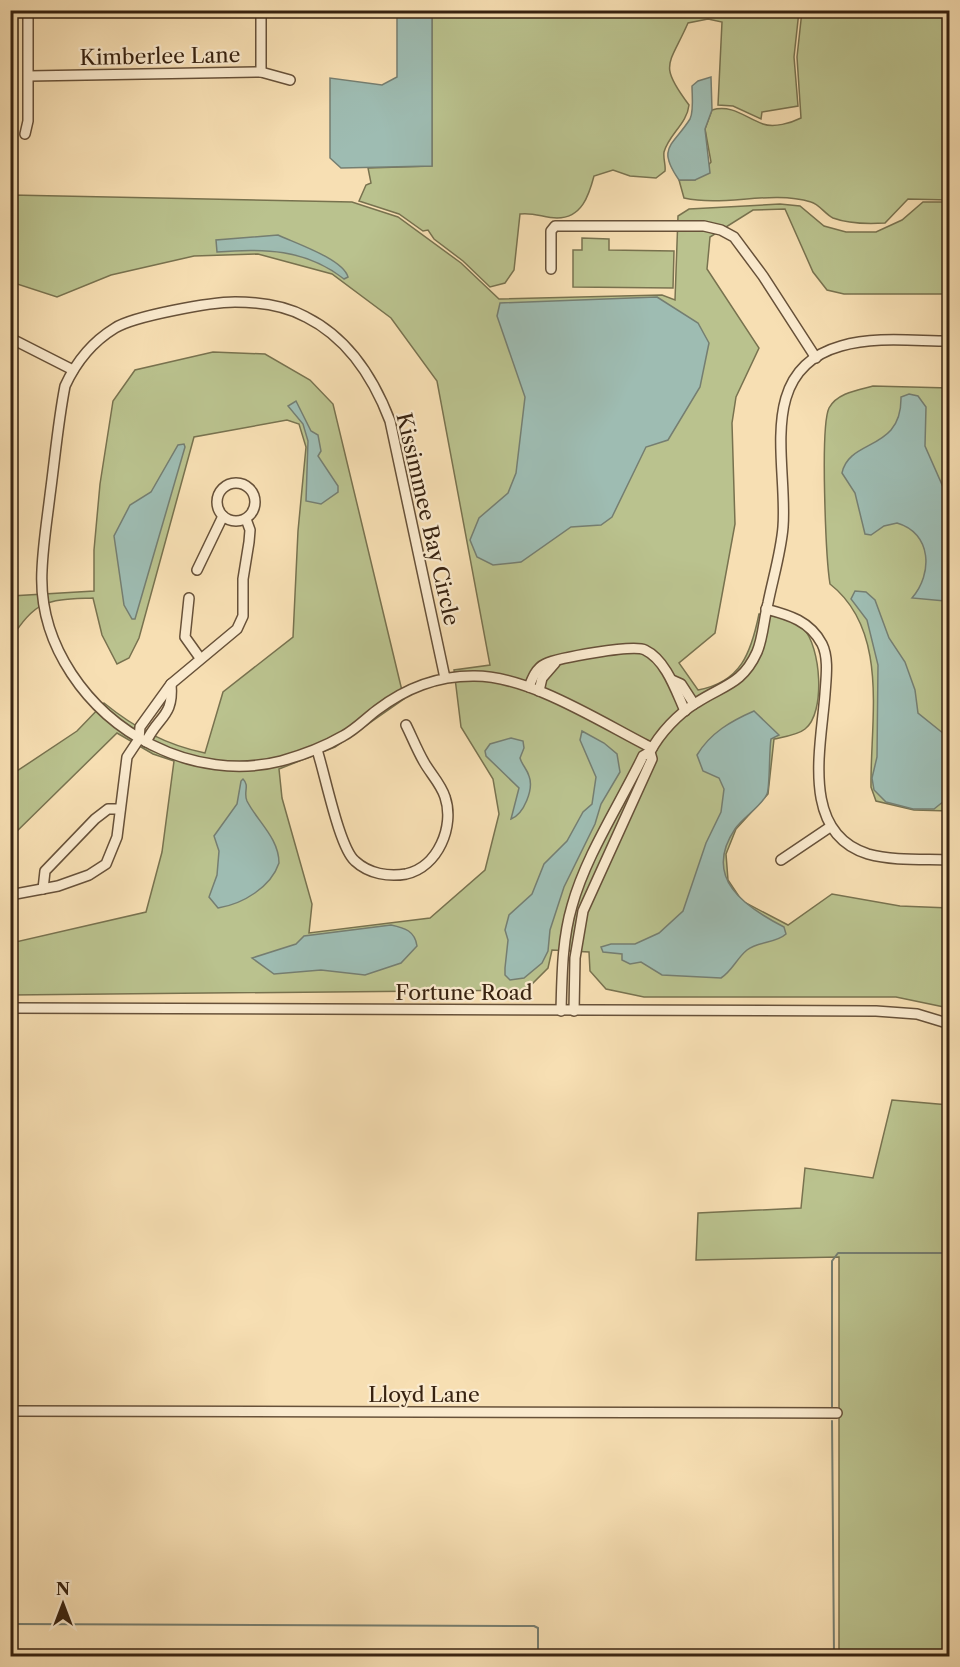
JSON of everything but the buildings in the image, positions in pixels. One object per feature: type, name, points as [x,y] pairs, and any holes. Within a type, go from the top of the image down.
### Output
[{"type":"street","points":[[25,134],[29,76],[28,10]]},
{"type":"street","points":[[261,10],[261,72]]},
{"type":"street","name":"Kimberlee Lane","points":[[29,76],[261,72],[290,80]]},
{"type":"street","points":[[551,269],[551,231],[555,226],[704,226],[721,230],[734,237],[763,276],[816,358]]},
{"type":"street","name":"Kissimmee Bay Circle","points":[[446,678],[390,421],[379,392],[367,372],[339,340],[306,316],[272,305],[233,302],[139,318],[116,327],[92,345],[72,370],[65,386],[60,412],[41,572],[45,613],[59,653],[78,686],[99,708],[143,740],[174,756],[230,766],[256,766],[317,750],[362,723],[402,692],[425,682],[474,675],[505,679],[539,691],[651,750]]},
{"type":"street","points":[[14,340],[72,370]]},
{"type":"street","points":[[561,1011],[563,961],[572,905],[598,845],[643,756],[651,750],[674,720],[685,711],[694,704],[729,687],[744,673],[758,651],[783,527],[780,434],[783,402],[796,377],[816,358],[839,346],[867,340],[950,341]]},
{"type":"street","points":[[237,483],[249,488],[255,498],[254,510],[246,519],[234,521],[223,516],[218,504],[220,492],[231,484],[237,483]]},
{"type":"street","points":[[196,570],[223,516]]},
{"type":"street","points":[[143,740],[140,727],[171,684],[237,628],[243,616],[243,579],[250,530],[246,519]]},
{"type":"street","points":[[189,598],[185,637],[200,658]]},
{"type":"street","points":[[766,609],[795,617],[809,627],[822,645],[826,660],[826,685],[819,772],[822,804],[830,826],[845,843],[868,854],[950,860]]},
{"type":"street","points":[[529,687],[538,670],[545,664],[555,663],[568,657],[618,649],[644,649],[659,660],[672,680],[681,684],[694,704]]},
{"type":"street","points":[[539,691],[543,678],[555,663]]},
{"type":"street","points":[[672,680],[672,686],[685,711]]},
{"type":"street","points":[[10,895],[43,889],[89,875],[106,864],[117,837],[127,757],[170,709],[171,684]]},
{"type":"street","points":[[317,750],[343,842],[354,861],[371,871],[394,876],[413,872],[438,851],[446,832],[448,813],[445,795],[423,762],[406,725]]},
{"type":"street","points":[[574,1011],[575,962],[583,911],[652,759],[651,750]]},
{"type":"street","points":[[43,889],[45,871],[108,809],[120,809]]},
{"type":"street","points":[[781,860],[830,826]]},
{"type":"street","points":[[598,845],[610,850]]},
{"type":"street","points":[[563,961],[575,962]]},
{"type":"street","name":"Fortune Road","points":[[10,1008],[876,1011],[917,1014],[950,1024]]},
{"type":"street","name":"Lloyd Lane","points":[[10,1411],[837,1413]]},
{"type":"green space","points":[[432,11],[799,11],[794,57],[798,106],[762,112],[761,119],[733,106],[718,105],[722,22],[708,19],[688,23],[672,57],[670,72],[673,81],[689,105],[688,112],[666,146],[665,171],[656,178],[630,176],[613,170],[594,176],[583,204],[573,214],[566,217],[552,218],[520,214],[514,270],[505,283],[490,287],[463,261],[434,239],[428,230],[423,231],[399,214],[359,201],[366,185],[371,183],[368,168],[432,166]]},
{"type":"green space","points":[[802,11],[949,11],[949,200],[908,199],[885,223],[865,223],[833,218],[814,203],[795,199],[715,201],[684,198],[679,180],[695,180],[711,162],[705,129],[712,110],[732,110],[767,125],[792,122],[801,118],[797,57]]},
{"type":"green space","points":[[11,195],[352,202],[398,217],[461,263],[499,299],[662,295],[675,300],[678,216],[689,209],[780,204],[800,206],[824,226],[846,232],[876,232],[902,220],[923,202],[949,202],[949,294],[844,294],[827,290],[813,272],[785,209],[753,210],[710,237],[707,269],[759,348],[736,397],[732,423],[735,524],[715,633],[679,663],[698,690],[713,686],[725,680],[742,664],[748,653],[759,614],[788,620],[803,628],[814,649],[817,664],[819,679],[816,709],[812,721],[805,729],[774,739],[768,794],[736,829],[726,854],[728,880],[742,901],[788,925],[832,894],[900,906],[949,908],[949,1008],[896,997],[644,997],[606,989],[590,971],[589,952],[552,950],[548,968],[526,990],[11,995],[11,943],[146,912],[162,852],[174,761],[153,754],[117,733],[11,837],[11,775],[77,731],[104,703],[151,734],[191,750],[205,753],[223,692],[293,637],[298,531],[306,447],[299,424],[287,420],[194,437],[139,638],[129,658],[117,664],[102,635],[93,598],[65,599],[45,604],[28,616],[11,639],[11,596],[94,591],[94,550],[100,484],[113,401],[135,370],[213,352],[265,354],[310,380],[333,404],[404,699],[335,747],[279,769],[282,798],[312,904],[309,933],[430,918],[485,870],[499,814],[493,779],[461,727],[454,670],[490,665],[437,381],[391,318],[332,274],[258,254],[194,256],[111,275],[57,297],[11,282]]},
{"type":"green space","points":[[582,238],[609,239],[609,250],[674,251],[673,288],[573,287],[573,250],[582,250]]},
{"type":"green space","points":[[873,386],[949,388],[949,811],[914,810],[876,801],[871,787],[873,678],[869,651],[862,626],[849,604],[830,584],[825,494],[826,420],[829,408],[837,399],[848,393]]},
{"type":"green space","points":[[892,1100],[949,1105],[949,1656],[839,1656],[839,1257],[696,1260],[698,1213],[801,1208],[805,1168],[873,1178]]},
{"type":"water","points":[[397,11],[432,11],[432,166],[341,168],[330,158],[330,78],[382,85],[397,77]]},
{"type":"water","points":[[711,77],[712,110],[705,129],[710,173],[695,180],[679,180],[672,169],[668,153],[673,141],[690,119],[692,86],[698,81]]},
{"type":"water","points":[[278,235],[328,258],[344,270],[348,277],[344,279],[315,262],[284,253],[251,250],[217,252],[216,240]]},
{"type":"water","points":[[657,297],[698,323],[709,343],[700,387],[668,440],[646,447],[612,517],[601,525],[571,527],[521,562],[493,565],[477,557],[470,540],[479,518],[508,493],[516,473],[525,397],[497,316],[500,303]]},
{"type":"water","points":[[909,394],[918,396],[926,407],[925,446],[947,496],[950,600],[945,601],[912,598],[919,588],[926,566],[923,545],[909,528],[897,523],[884,526],[871,535],[865,534],[855,493],[842,473],[854,454],[885,436],[893,427],[899,415],[901,397]]},
{"type":"water","points":[[296,401],[311,431],[318,435],[321,451],[318,456],[338,486],[338,492],[321,504],[306,501],[308,441],[303,424],[288,406]]},
{"type":"water","points":[[184,444],[135,619],[132,619],[124,605],[114,536],[130,505],[151,492],[178,445]]},
{"type":"water","points":[[855,591],[866,592],[875,600],[889,638],[905,662],[915,690],[918,713],[949,738],[949,797],[934,809],[913,809],[886,802],[874,790],[872,778],[877,757],[878,665],[867,620],[851,599]]},
{"type":"water","points":[[754,711],[779,735],[771,739],[768,790],[761,803],[735,829],[726,846],[723,862],[732,889],[755,910],[784,927],[786,934],[751,947],[721,978],[662,975],[641,962],[630,964],[622,960],[622,954],[603,952],[601,947],[611,944],[635,944],[659,933],[683,911],[706,843],[721,812],[724,789],[719,778],[703,771],[697,755],[708,740],[722,728]]},
{"type":"water","points":[[582,731],[604,743],[617,754],[620,772],[601,804],[595,824],[564,887],[550,930],[548,951],[542,963],[524,978],[510,980],[505,975],[508,940],[505,930],[509,915],[532,894],[544,864],[567,841],[583,812],[592,804],[596,777],[580,740]]},
{"type":"water","points":[[511,738],[523,741],[524,748],[520,758],[528,774],[530,788],[524,807],[511,819],[519,788],[486,756],[485,751],[490,744]]},
{"type":"water","points":[[243,779],[246,784],[247,801],[272,838],[279,863],[270,880],[255,893],[237,903],[218,908],[209,897],[217,875],[219,851],[214,836],[237,804]]},
{"type":"water","points":[[391,925],[409,931],[417,946],[401,963],[365,975],[321,970],[274,974],[252,958],[296,944],[304,936]]},
{"type":"waterway","points":[[832,1407],[832,1261],[838,1253],[950,1253]]},
{"type":"waterway","points":[[832,1421],[834,1656]]},
{"type":"waterway","points":[[10,1624],[534,1626],[538,1628],[538,1656]]}]
